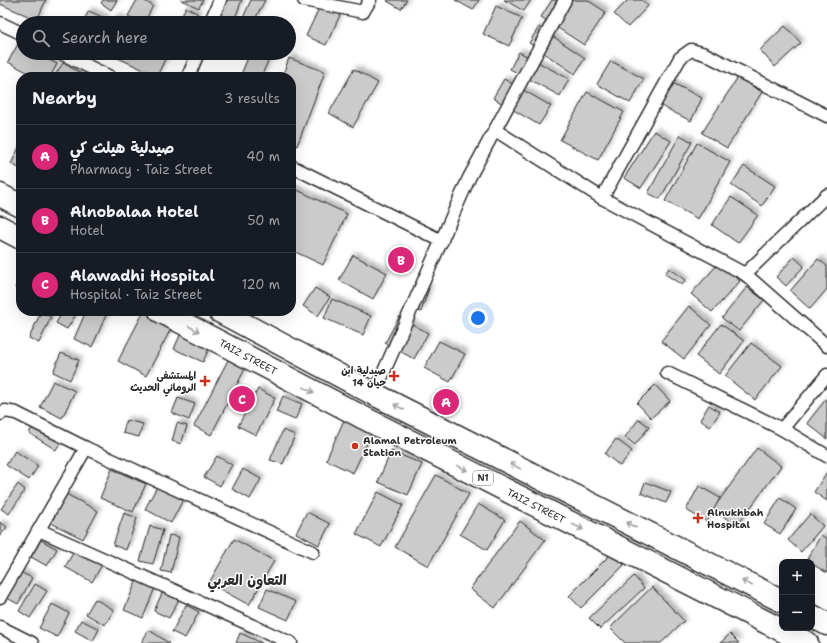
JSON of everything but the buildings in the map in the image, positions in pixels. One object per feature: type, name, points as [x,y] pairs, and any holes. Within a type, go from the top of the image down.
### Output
[{"type":"highway","points":[[0,195],[16,203]]},
{"type":"highway","points":[[0,227],[16,235]]},
{"type":"highway","name":"TAIZ STREET","points":[[170,316],[364,418],[807,643]]},
{"type":"highway","name":"N1","points":[[228,316],[374,394],[779,599]]},
{"type":"highway","points":[[815,618],[827,624]]},
{"type":"street","points":[[213,16],[220,0]]},
{"type":"street","points":[[304,0],[363,12],[370,0]]},
{"type":"street","points":[[374,394],[469,178],[565,0]]},
{"type":"street","points":[[0,23],[16,31]]},
{"type":"street","points":[[602,198],[680,58],[691,50],[705,54],[827,116]]},
{"type":"street","points":[[75,60],[100,72]]},
{"type":"street","points":[[190,72],[195,60]]},
{"type":"street","points":[[495,130],[602,198],[745,274],[827,346]]},
{"type":"street","points":[[296,168],[442,241]]},
{"type":"street","points":[[745,274],[827,195]]},
{"type":"street","points":[[667,373],[782,429],[827,456]]},
{"type":"street","points":[[782,429],[827,375]]},
{"type":"street","points":[[0,414],[5,411],[16,413],[86,448],[313,552]]},
{"type":"street","points":[[0,597],[86,448]]},
{"type":"street","points":[[39,530],[291,643]]},
{"type":"street","points":[[0,627],[32,643]]},
{"type":"place","name":"Alnobalaa Hotel","points":[[401,260]]},
{"type":"place","name":"صيدلية ابن حيان 14","points":[[394,376]]},
{"type":"place","name":"المستشفى الروماني الحديث","points":[[205,381]]},
{"type":"place","name":"Alawadhi Hospital","points":[[242,399]]},
{"type":"place","name":"صيدلية هيلث كي","points":[[446,402]]},
{"type":"place","name":"Alamal Petroleum Station","points":[[355,446]]},
{"type":"place","name":"Alnukhbah Hospital","points":[[698,518]]},
{"type":"district","name":"التعاون العربي","points":[[247,580]]}]
